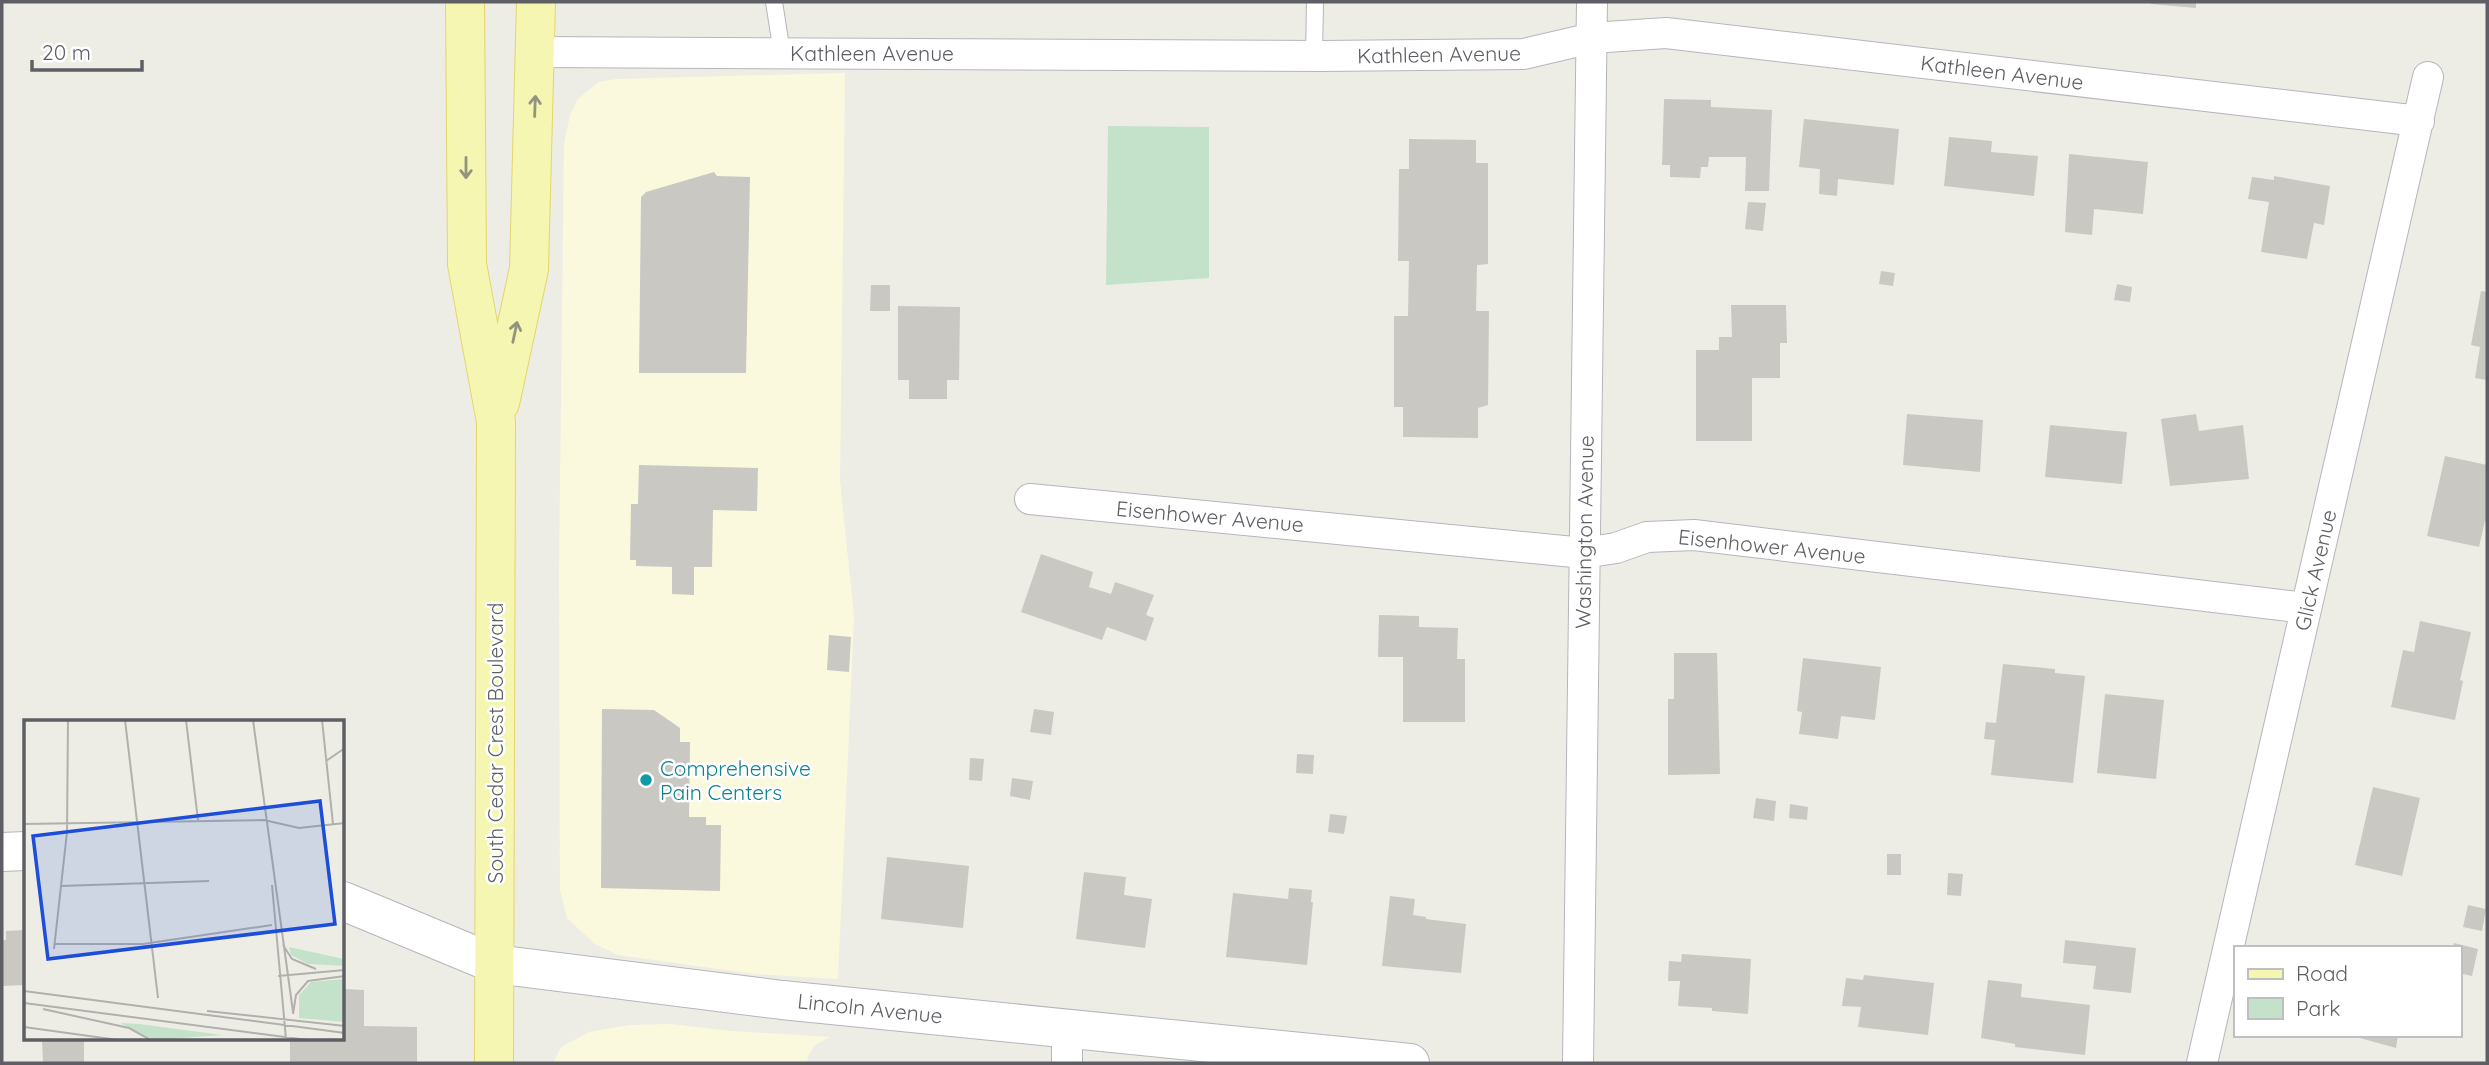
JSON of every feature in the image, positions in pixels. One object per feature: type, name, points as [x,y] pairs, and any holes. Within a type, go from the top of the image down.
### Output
[{"type":"main road","name":"South Cedar Crest Boulevard","points":[[465,2],[467,264],[496,422],[494,1063]]},
{"type":"main road","name":"South Cedar Crest Boulevard","points":[[496,422],[529,269],[536,2]]},
{"type":"street","name":"Washington Avenue","points":[[1578,1063],[1592,2]]},
{"type":"street","name":"Kathleen Avenue","points":[[536,52],[1314,56],[1524,54],[1592,38],[1666,33],[2418,121]]},
{"type":"street","name":"Glick Avenue","points":[[2202,1063],[2428,77]]},
{"type":"street","name":"Eisenhower Avenue","points":[[1030,499],[1584,553],[1616,548],[1647,537],[1694,535],[2306,608]]},
{"type":"street","points":[[2,852],[24,851]]},
{"type":"street","name":"Lincoln Avenue","points":[[345,902],[495,964],[782,1000],[897,1010],[1067,1046],[1410,1063]]},
{"type":"lane","points":[[774,2],[782,53]]},
{"type":"lane","points":[[1314,2],[1314,56]]},
{"type":"shaded area","points":[[845,73],[840,480],[854,617],[838,979],[754,974],[618,955],[595,944],[567,918],[560,890],[559,572],[564,144],[570,115],[578,99],[599,82],[616,79]]},
{"type":"shaded area","points":[[670,1024],[830,1037],[815,1045],[807,1063],[553,1063],[561,1047],[589,1032],[629,1025]]},
{"type":"green space","points":[[1108,126],[1209,127],[1209,278],[1106,285]]},
{"type":"building","points":[[2196,2],[2196,8],[2151,4]]},
{"type":"building","points":[[1664,99],[1711,100],[1711,107],[1772,110],[1769,191],[1745,191],[1746,157],[1709,157],[1708,167],[1701,167],[1700,178],[1670,177],[1670,165],[1662,165]]},
{"type":"building","points":[[1804,119],[1899,129],[1894,185],[1838,179],[1837,196],[1819,194],[1820,169],[1799,167]]},
{"type":"building","points":[[1949,137],[1992,141],[1991,152],[2038,156],[2034,196],[1944,186]]},
{"type":"building","points":[[1409,139],[1476,140],[1476,163],[1488,163],[1488,264],[1477,265],[1476,311],[1489,311],[1488,405],[1478,408],[1478,438],[1403,437],[1403,407],[1394,407],[1394,316],[1408,316],[1409,261],[1398,261],[1399,169],[1409,169]]},
{"type":"building","points":[[2069,154],[2148,162],[2143,214],[2094,209],[2092,235],[2065,232]]},
{"type":"building","points":[[714,172],[717,176],[750,177],[746,373],[639,373],[641,197],[646,192]]},
{"type":"building","points":[[2274,176],[2330,186],[2324,225],[2314,223],[2307,259],[2261,252],[2269,202],[2248,199],[2252,177],[2274,180]]},
{"type":"building","points":[[1748,202],[1766,203],[1763,231],[1745,229]]},
{"type":"building","points":[[1881,271],[1895,273],[1893,286],[1879,284]]},
{"type":"building","points":[[2117,284],[2132,287],[2130,302],[2114,300]]},
{"type":"building","points":[[871,285],[890,285],[890,311],[870,311]]},
{"type":"building","points":[[2481,291],[2487,292],[2487,380],[2475,378],[2480,347],[2471,345]]},
{"type":"building","points":[[1731,305],[1786,305],[1787,343],[1780,343],[1780,378],[1752,378],[1752,441],[1696,441],[1696,350],[1719,350],[1719,337],[1732,337]]},
{"type":"building","points":[[898,306],[960,307],[959,380],[947,380],[947,399],[909,399],[909,380],[898,380]]},
{"type":"building","points":[[1907,414],[1983,420],[1980,472],[1903,465]]},
{"type":"building","points":[[2196,414],[2199,431],[2243,425],[2249,479],[2170,486],[2161,419]]},
{"type":"building","points":[[2050,425],[2127,432],[2122,484],[2045,477]]},
{"type":"building","points":[[2445,456],[2487,465],[2487,522],[2485,521],[2479,547],[2427,536]]},
{"type":"building","points":[[639,465],[758,468],[757,511],[713,510],[712,567],[694,567],[694,595],[672,594],[672,567],[636,566],[636,560],[630,560],[631,504],[638,504]]},
{"type":"building","points":[[1041,554],[1093,572],[1089,587],[1111,594],[1115,582],[1154,595],[1146,615],[1154,618],[1146,641],[1107,627],[1102,640],[1021,612]]},
{"type":"building","points":[[1379,615],[1419,616],[1419,627],[1458,628],[1457,659],[1465,659],[1465,722],[1403,722],[1403,657],[1378,657]]},
{"type":"building","points":[[2420,621],[2471,632],[2460,680],[2463,681],[2455,720],[2391,707],[2403,650],[2414,652]]},
{"type":"building","points":[[829,635],[851,637],[849,672],[827,670]]},
{"type":"building","points":[[1674,653],[1717,653],[1720,774],[1668,775],[1668,699],[1674,699]]},
{"type":"building","points":[[1803,658],[1881,667],[1875,720],[1841,716],[1838,739],[1799,734],[1802,712],[1797,711]]},
{"type":"building","points":[[2003,664],[2055,669],[2055,673],[2085,676],[2073,783],[1991,775],[1995,740],[1984,739],[1986,722],[1996,723]]},
{"type":"building","points":[[2105,694],[2164,700],[2156,779],[2097,773]]},
{"type":"building","name":"Comprehensive Pain Centers","points":[[602,709],[654,710],[680,728],[680,742],[690,742],[689,817],[706,817],[706,825],[721,825],[720,891],[601,888]]},
{"type":"building","points":[[1034,709],[1054,712],[1051,735],[1030,732]]},
{"type":"building","points":[[1297,754],[1314,755],[1313,774],[1296,773]]},
{"type":"building","points":[[970,758],[984,759],[982,781],[969,780]]},
{"type":"building","points":[[1012,778],[1033,781],[1030,800],[1010,796]]},
{"type":"building","points":[[2373,787],[2420,798],[2402,876],[2355,865]]},
{"type":"building","points":[[1756,798],[1776,801],[1774,821],[1753,818]]},
{"type":"building","points":[[1790,804],[1808,807],[1807,820],[1789,818]]},
{"type":"building","points":[[1330,814],[1347,816],[1344,834],[1328,832]]},
{"type":"building","points":[[1887,854],[1901,854],[1901,875],[1887,875]]},
{"type":"building","points":[[887,857],[969,866],[963,928],[881,919]]},
{"type":"building","points":[[1084,872],[1126,877],[1124,895],[1152,899],[1145,948],[1076,939]]},
{"type":"building","points":[[1948,873],[1963,874],[1961,896],[1947,895]]},
{"type":"building","points":[[1289,888],[1312,890],[1307,965],[1226,957],[1233,893],[1288,899]]},
{"type":"building","points":[[1390,896],[1415,899],[1413,915],[1466,924],[1461,973],[1382,966]]},
{"type":"building","points":[[2468,905],[2486,909],[2482,931],[2463,927]]},
{"type":"building","points":[[24,930],[24,985],[2,986],[2,940],[6,940],[6,931]]},
{"type":"building","points":[[2065,940],[2136,948],[2131,993],[2093,989],[2096,966],[2063,963]]},
{"type":"building","points":[[2454,943],[2478,949],[2472,976],[2461,973],[2461,946],[2453,946]]},
{"type":"building","points":[[1682,954],[1751,959],[1748,1014],[1678,1006],[1680,981],[1668,981],[1669,961],[1681,962]]},
{"type":"building","points":[[1864,975],[1934,983],[1928,1035],[1858,1027],[1861,1007],[1842,1006],[1846,978],[1863,980]]},
{"type":"building","points":[[1988,980],[2022,984],[2021,997],[2090,1005],[2085,1055],[2015,1047],[2015,1044],[1981,1038]]},
{"type":"building","points":[[345,989],[364,990],[364,1026],[417,1027],[417,1063],[290,1063],[290,1040],[345,1040]]},
{"type":"building","points":[[2356,1037],[2398,1037],[2396,1048]]},
{"type":"building","points":[[42,1040],[84,1040],[84,1063],[43,1063]]},
{"type":"place","name":"Comprehensive Pain Centers","points":[[646,780]]}]
